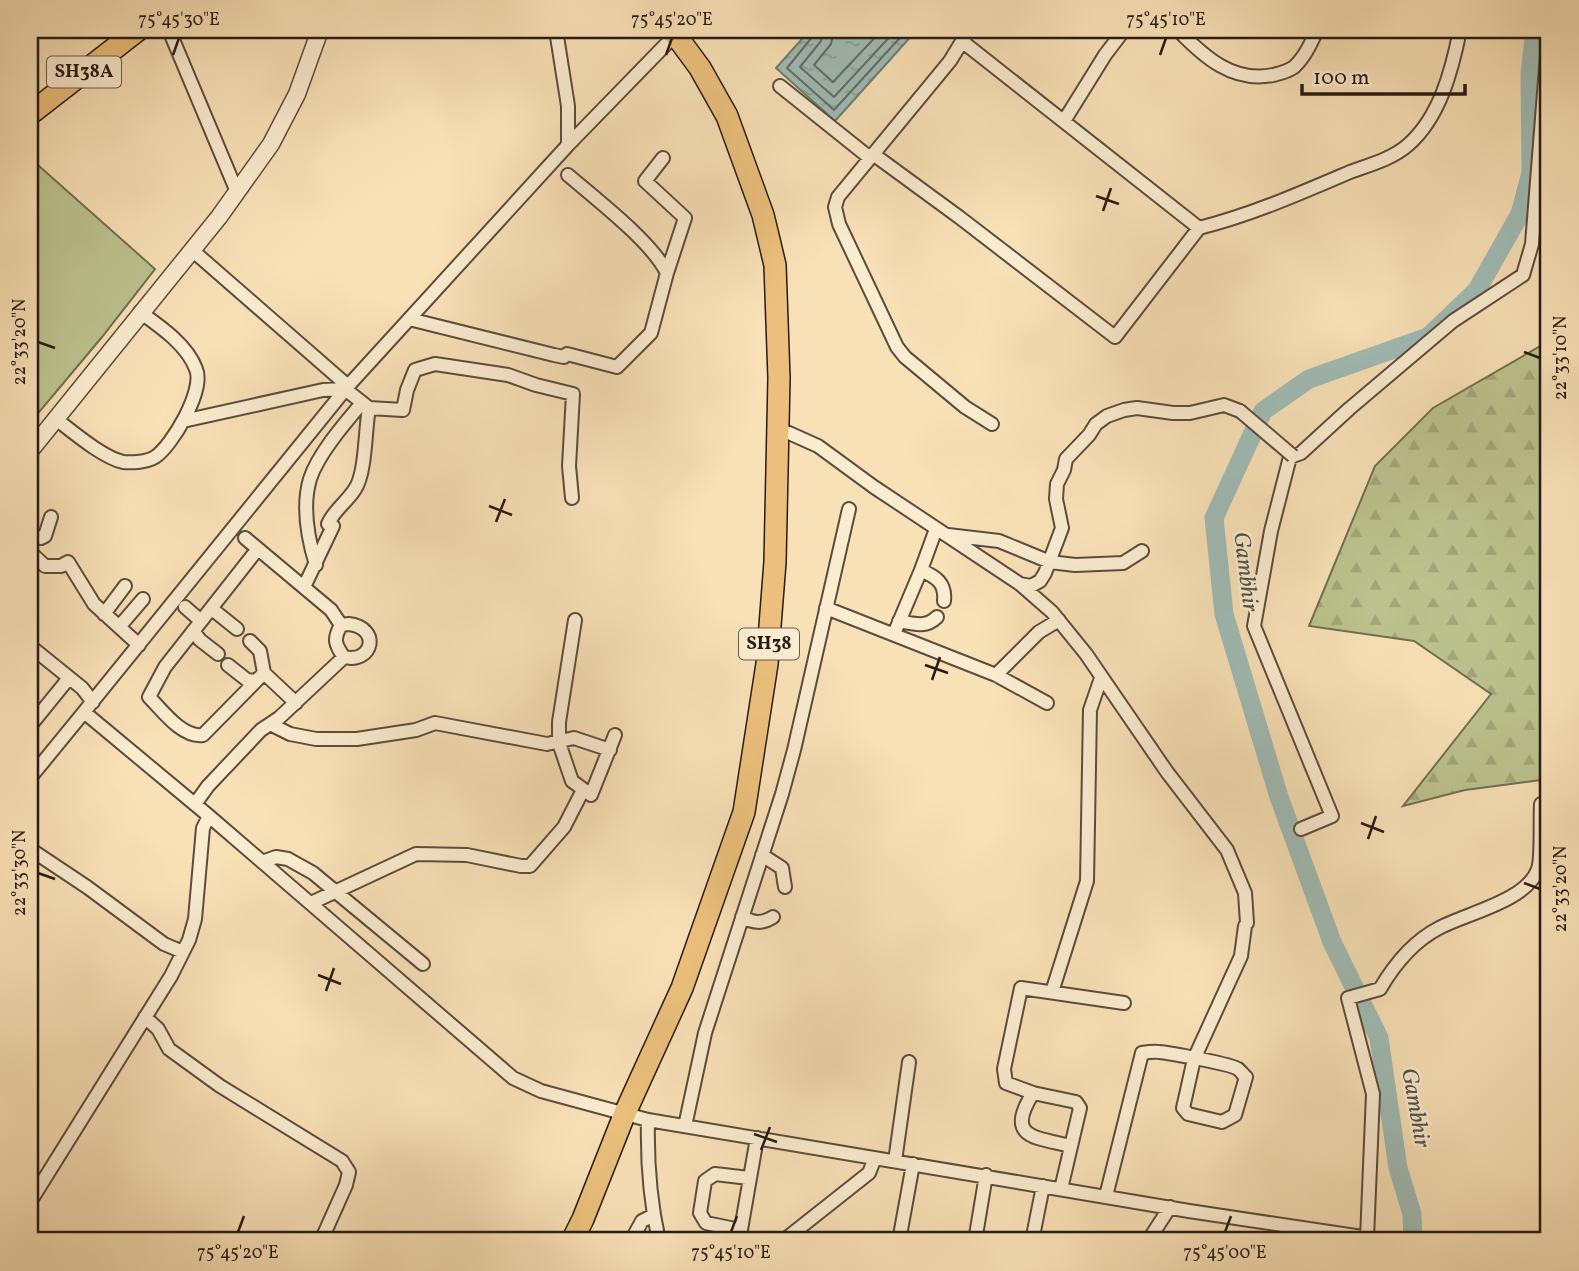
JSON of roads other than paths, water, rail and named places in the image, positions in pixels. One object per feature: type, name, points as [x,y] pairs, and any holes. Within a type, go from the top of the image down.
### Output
[{"type":"main road","name":"SH38A","points":[[30,114],[138,30]]},
{"type":"main road","name":"SH38","points":[[572,1241],[625,1113],[682,988],[744,812],[767,664],[775,562],[779,378],[775,265],[763,215],[727,116],[676,31]]},
{"type":"street","points":[[169,30],[237,192]]},
{"type":"street","points":[[30,451],[192,250],[271,144],[297,94],[320,30]]},
{"type":"street","points":[[556,30],[568,106],[568,145]]},
{"type":"street","points":[[969,30],[950,61],[838,197],[835,207],[839,224],[897,347],[965,407],[992,424]]},
{"type":"street","points":[[1064,121],[1105,55],[1124,30]]},
{"type":"street","points":[[1178,30],[1203,54],[1230,71],[1246,77],[1265,77],[1283,73],[1293,67],[1304,56],[1317,30]]},
{"type":"street","points":[[780,86],[871,156],[959,217],[1115,337],[1199,228],[1317,186],[1395,154],[1407,146],[1427,124],[1443,94],[1460,30]]},
{"type":"street","points":[[1301,829],[1332,816],[1254,625],[1290,457],[1301,453],[1453,321],[1523,275],[1532,244],[1549,30]]},
{"type":"street","points":[[30,778],[347,387],[676,31]]},
{"type":"street","points":[[963,42],[1199,228]]},
{"type":"street","points":[[409,319],[554,355],[564,357],[567,354],[617,367],[651,333],[685,218],[645,181],[663,158]]},
{"type":"street","points":[[568,175],[645,244],[667,273]]},
{"type":"street","points":[[192,250],[366,405],[403,410],[415,370],[435,364],[509,375],[573,394],[569,466],[572,498]]},
{"type":"street","points":[[56,419],[82,439],[123,462],[155,457],[183,421],[196,394],[197,370],[186,352],[141,312]]},
{"type":"street","points":[[183,421],[347,387]]},
{"type":"street","points":[[304,587],[316,565],[332,515],[357,486],[365,445],[366,405]]},
{"type":"street","points":[[316,565],[310,548],[306,511],[310,479],[321,458],[366,405]]},
{"type":"street","points":[[1020,584],[1031,586],[1040,581],[1050,562],[1062,528],[1056,499],[1057,484],[1066,459],[1096,424],[1108,416],[1137,408],[1181,413],[1224,405],[1240,411],[1293,456]]},
{"type":"street","points":[[777,432],[789,433],[818,446],[940,532],[1020,584],[1059,620],[1086,654],[1167,772],[1227,850],[1245,893],[1246,925],[1241,956],[1194,1059],[1183,1108],[1188,1114],[1222,1122],[1235,1115],[1246,1077],[1239,1069],[1194,1059],[1159,1052],[1142,1053],[1106,1196]]},
{"type":"street","points":[[685,1126],[705,1033],[794,750],[849,509]]},
{"type":"street","points":[[30,535],[44,537],[51,517]]},
{"type":"street","points":[[940,532],[999,541],[1050,562],[1075,565],[1123,563],[1142,551]]},
{"type":"street","points":[[897,628],[940,532]]},
{"type":"street","points":[[245,538],[331,610],[341,625]]},
{"type":"street","points":[[30,552],[44,566],[51,568],[68,562],[94,604],[139,645]]},
{"type":"street","points":[[250,641],[260,651],[260,677],[203,735],[197,736],[182,729],[149,697],[164,667],[253,555]]},
{"type":"street","points":[[921,570],[941,582],[945,590],[944,601]]},
{"type":"street","points":[[104,614],[125,586]]},
{"type":"street","points":[[120,627],[143,599]]},
{"type":"street","points":[[185,607],[218,654]]},
{"type":"street","points":[[826,608],[897,628],[996,675],[1047,703]]},
{"type":"street","points":[[212,609],[237,629]]},
{"type":"street","points":[[897,628],[924,625],[937,617]]},
{"type":"street","points":[[575,620],[559,722],[559,743],[572,781],[591,795],[615,735]]},
{"type":"street","points":[[996,675],[1039,632],[1059,620]]},
{"type":"street","points":[[341,625],[359,625],[366,630],[370,638],[369,648],[362,656],[353,659],[344,657],[337,647],[335,636],[341,625]]},
{"type":"street","points":[[30,646],[82,688],[93,702]]},
{"type":"street","points":[[195,804],[252,739],[296,704],[344,657]]},
{"type":"street","points":[[228,664],[247,680],[260,677],[296,704]]},
{"type":"street","points":[[30,726],[69,678]]},
{"type":"street","points":[[1052,992],[1087,881],[1090,710],[1101,678]]},
{"type":"street","points":[[84,712],[513,1077],[541,1091],[648,1120],[1389,1241]]},
{"type":"street","points":[[270,724],[290,734],[316,739],[357,739],[416,730],[435,723],[547,744],[574,738],[610,750]]},
{"type":"street","points":[[311,903],[416,854],[467,855],[530,866],[564,827],[583,790]]},
{"type":"street","points":[[1367,1238],[1373,1094],[1348,998],[1380,989],[1394,966],[1437,929],[1520,891],[1533,878],[1539,866],[1541,804]]},
{"type":"street","points":[[30,1202],[183,953],[195,919],[204,828],[209,816]]},
{"type":"street","points":[[30,849],[164,944],[183,953]]},
{"type":"street","points":[[762,855],[782,868],[785,887]]},
{"type":"street","points":[[262,862],[275,857],[288,859],[313,873],[423,964]]},
{"type":"street","points":[[742,917],[753,923],[766,922],[773,918]]},
{"type":"street","points":[[1061,1189],[1080,1108],[1076,1102],[1033,1093],[1006,1083],[1004,1069],[1020,989],[1124,1003]]},
{"type":"street","points":[[145,1017],[158,1028],[169,1049],[220,1086],[342,1161],[349,1172],[346,1185],[321,1241]]},
{"type":"street","points":[[895,1161],[909,1062]]},
{"type":"street","points":[[1033,1093],[1021,1117],[1023,1129],[1030,1136],[1071,1146]]},
{"type":"street","points":[[648,1120],[647,1157],[659,1241]]},
{"type":"street","points":[[749,1178],[715,1174],[705,1181],[701,1213],[706,1223],[739,1236],[757,1138]]},
{"type":"street","points":[[783,1241],[869,1173],[875,1158]]},
{"type":"street","points":[[899,1241],[913,1164]]},
{"type":"street","points":[[975,1241],[986,1175]]},
{"type":"street","points":[[1032,1241],[1043,1186]]},
{"type":"street","points":[[1147,1241],[1170,1207]]},
{"type":"street","points":[[631,1241],[642,1222],[654,1215]]},
{"type":"water","points":[[810,30],[911,30],[914,33],[835,121],[776,68]]},
{"type":"waterway","name":"Gambhir","points":[[1413,1241],[1412,1214],[1398,1168],[1379,1038],[1332,942],[1279,797],[1224,614],[1214,518],[1263,411],[1309,379],[1428,337],[1477,290],[1520,214],[1531,173],[1530,74],[1535,30]]}]
